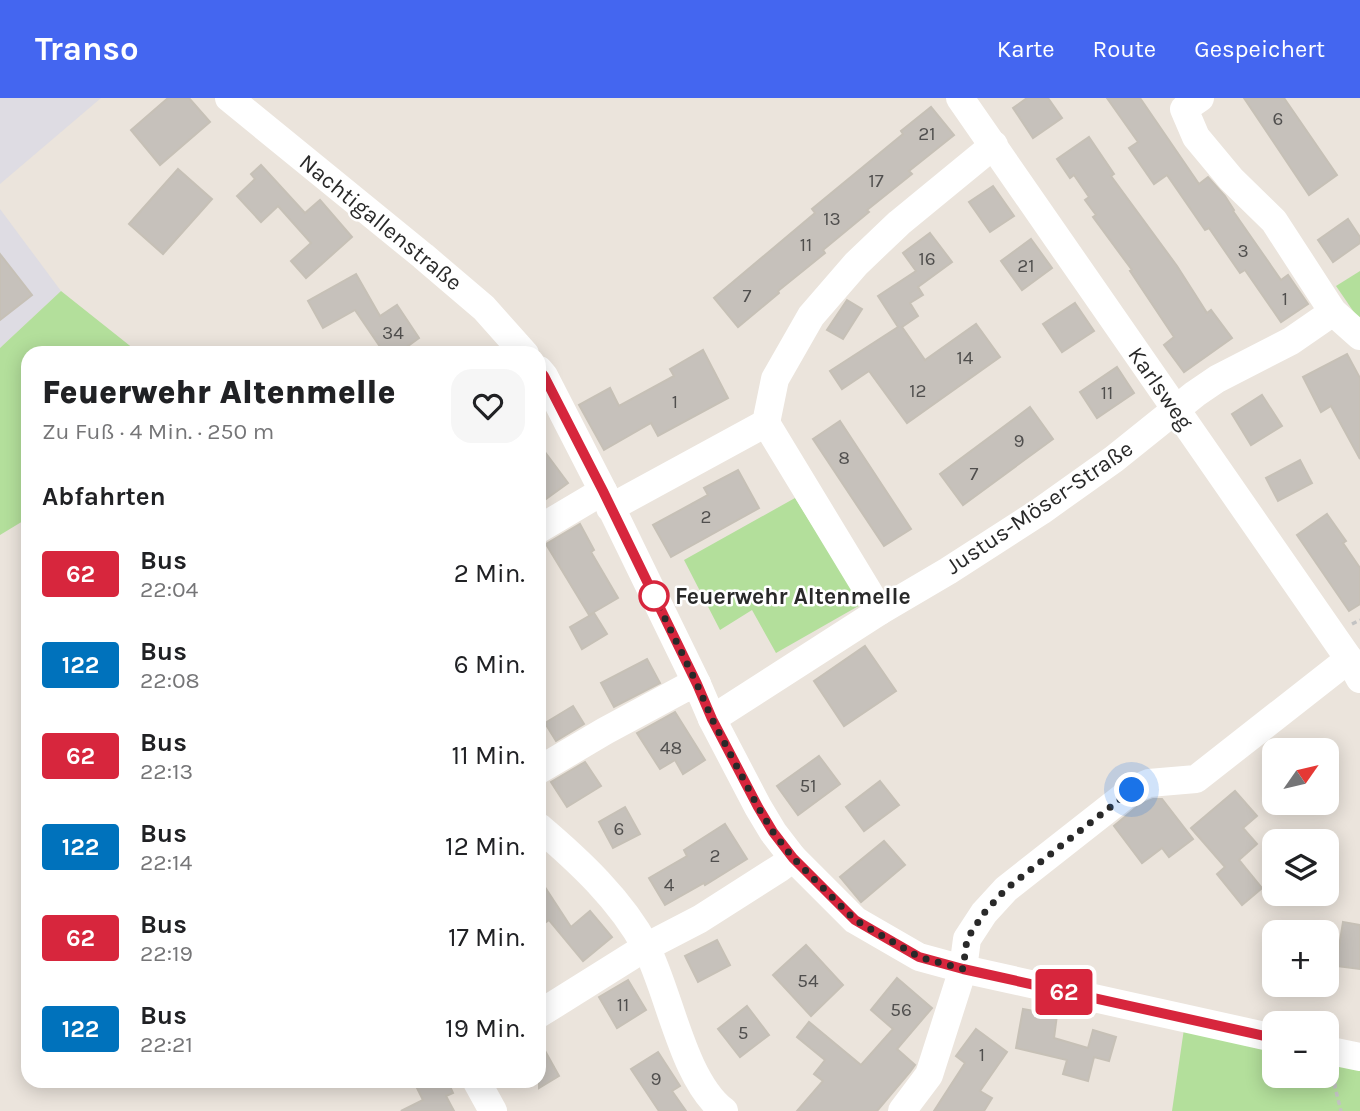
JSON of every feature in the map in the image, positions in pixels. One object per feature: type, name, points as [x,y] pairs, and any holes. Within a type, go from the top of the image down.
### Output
[{"type":"street","name":"Nachtigallenstraße","points":[[229,98],[484,308],[518,346]]},
{"type":"street","name":"Karlsweg","points":[[961,98],[1354,669]]},
{"type":"street","points":[[1200,98],[1184,109],[1196,137],[1231,179],[1274,221],[1333,312],[1360,336]]},
{"type":"street","points":[[880,611],[766,424],[775,379],[811,316],[856,264],[899,223],[994,145]]},
{"type":"street","name":"Justus-Möser-Straße","points":[[712,719],[1041,511],[1217,379],[1291,341],[1333,312]]},
{"type":"street","points":[[546,380],[758,807],[793,858],[855,920],[919,957],[1262,1035]]},
{"type":"street","points":[[546,526],[766,424]]},
{"type":"street","points":[[902,1111],[929,1075],[963,969],[967,939],[984,913],[1006,889],[1132,790],[1149,783],[1196,779],[1354,669]]},
{"type":"street","points":[[546,766],[605,731],[697,684]]},
{"type":"street","points":[[546,833],[574,857],[624,912],[646,947],[690,1065],[713,1103],[724,1111]]},
{"type":"street","points":[[546,1010],[646,947],[700,919],[793,858]]},
{"type":"street","points":[[480,1088],[493,1111]]},
{"type":"path","points":[[1341,1053],[1336,1060],[1335,1087],[1341,1111]]},
{"type":"shaded area","points":[[0,98],[101,98],[0,184]]},
{"type":"shaded area","points":[[0,209],[61,291],[0,348]]},
{"type":"green space","points":[[1360,271],[1360,321],[1336,286]]},
{"type":"green space","points":[[61,291],[130,346],[21,346],[21,522],[0,535],[0,348]]},
{"type":"green space","points":[[795,498],[862,604],[776,653],[752,610],[720,630],[684,560]]},
{"type":"green space","points":[[1185,1022],[1262,1042],[1262,1088],[1339,1088],[1339,1061],[1360,1066],[1360,1111],[1172,1111]]},
{"type":"building","points":[[168,98],[189,98],[210,122],[160,165],[131,130]]},
{"type":"building","points":[[1027,98],[1048,98],[1062,118],[1033,138],[1013,108]]},
{"type":"building","points":[[1107,98],[1140,98],[1199,184],[1208,177],[1225,196],[1281,280],[1288,275],[1308,304],[1281,322],[1245,270],[1240,273],[1209,228],[1205,230],[1167,175],[1154,184],[1129,148],[1138,142]]},
{"type":"building","points":[[1244,98],[1284,98],[1337,175],[1309,195]]},
{"type":"building","points":[[931,107],[954,135],[909,171],[912,174],[867,210],[869,212],[823,250],[825,253],[738,327],[714,298],[815,213],[812,209],[903,134],[901,131]]},
{"type":"building","points":[[1089,137],[1114,174],[1111,176],[1177,266],[1207,313],[1211,310],[1232,338],[1184,372],[1164,345],[1174,337],[1130,271],[1132,270],[1093,217],[1096,215],[1085,200],[1089,197],[1074,175],[1070,178],[1057,159]]},
{"type":"building","points":[[261,165],[305,213],[320,200],[352,237],[306,278],[291,261],[311,243],[278,206],[261,222],[237,196],[255,179],[251,174]]},
{"type":"building","points":[[178,169],[212,199],[163,254],[129,224]]},
{"type":"building","points":[[993,186],[1014,216],[990,232],[969,202]]},
{"type":"building","points":[[1348,219],[1360,237],[1360,243],[1333,262],[1318,240]]},
{"type":"building","points":[[930,233],[952,262],[918,287],[923,295],[910,303],[918,316],[902,327],[925,360],[976,324],[1000,357],[907,423],[869,371],[842,389],[830,371],[898,327],[878,296],[916,271],[903,253]]},
{"type":"building","points":[[1031,239],[1052,268],[1022,290],[1001,261]]},
{"type":"building","points":[[0,254],[32,295],[0,320]]},
{"type":"building","points":[[356,274],[380,316],[397,305],[419,338],[408,346],[380,346],[355,310],[323,328],[308,301]]},
{"type":"building","points":[[847,300],[862,309],[843,339],[827,330]]},
{"type":"building","points":[[1075,303],[1094,331],[1062,352],[1043,324]]},
{"type":"building","points":[[703,350],[728,398],[658,436],[651,423],[604,450],[579,405],[610,388],[619,406],[674,376],[670,369]]},
{"type":"building","points":[[1347,354],[1360,378],[1360,459],[1331,406],[1321,412],[1303,377]]},
{"type":"building","points":[[1117,367],[1134,393],[1097,418],[1080,392]]},
{"type":"building","points":[[1262,395],[1282,426],[1251,445],[1232,414]]},
{"type":"building","points":[[1030,407],[1053,439],[963,505],[940,474]]},
{"type":"building","points":[[840,421],[911,529],[884,546],[813,439]]},
{"type":"building","points":[[546,453],[568,483],[546,499]]},
{"type":"building","points":[[1300,460],[1312,483],[1278,501],[1266,478]]},
{"type":"building","points":[[738,470],[759,508],[671,557],[653,525],[708,495],[704,488]]},
{"type":"building","points":[[1327,514],[1346,541],[1343,543],[1360,568],[1360,604],[1349,611],[1297,535]]},
{"type":"building","points":[[580,524],[594,550],[591,552],[618,598],[589,615],[546,544]]},
{"type":"building","points":[[594,613],[607,634],[582,649],[570,627]]},
{"type":"building","points":[[865,646],[896,691],[844,726],[814,681]]},
{"type":"building","points":[[647,659],[660,683],[614,707],[601,683]]},
{"type":"building","points":[[573,706],[584,724],[556,741],[546,722]]},
{"type":"building","points":[[675,712],[705,760],[683,774],[675,760],[660,769],[637,733]]},
{"type":"building","points":[[819,756],[840,784],[798,815],[777,786]]},
{"type":"building","points":[[585,762],[601,786],[567,807],[551,782]]},
{"type":"building","points":[[880,781],[899,805],[864,831],[846,807]]},
{"type":"building","points":[[1235,791],[1257,816],[1243,828],[1257,844],[1239,860],[1262,888],[1242,905],[1217,874],[1225,867],[1191,828]]},
{"type":"building","points":[[1162,799],[1193,839],[1169,857],[1162,848],[1142,863],[1114,826],[1140,804]]},
{"type":"building","points":[[625,807],[640,834],[613,848],[599,822]]},
{"type":"building","points":[[725,824],[747,859],[705,885],[704,883],[665,905],[649,878],[687,856],[684,850]]},
{"type":"building","points":[[884,841],[905,865],[861,902],[840,877]]},
{"type":"building","points":[[546,889],[571,927],[590,911],[612,937],[583,961],[549,920],[546,922]]},
{"type":"building","points":[[1343,922],[1360,925],[1360,969],[1339,966]]},
{"type":"building","points":[[717,940],[730,965],[698,982],[685,956]]},
{"type":"building","points":[[806,945],[843,985],[811,1016],[773,975]]},
{"type":"building","points":[[897,978],[932,1008],[897,1049],[915,1065],[910,1072],[877,1111],[797,1111],[823,1081],[814,1074],[825,1060],[797,1037],[809,1022],[861,1065],[893,1029],[871,1010]]},
{"type":"building","points":[[628,980],[646,1010],[617,1028],[599,997]]},
{"type":"building","points":[[747,1006],[769,1035],[740,1057],[718,1029]]},
{"type":"building","points":[[1023,1009],[1057,1015],[1054,1038],[1088,1048],[1093,1030],[1116,1037],[1109,1061],[1094,1057],[1088,1081],[1063,1074],[1067,1060],[1016,1048]]},
{"type":"building","points":[[976,1029],[1007,1052],[980,1091],[992,1098],[984,1111],[934,1111],[965,1063],[956,1056]]},
{"type":"building","points":[[658,1052],[680,1086],[672,1091],[686,1111],[659,1111],[631,1069]]},
{"type":"building","points":[[546,1053],[559,1076],[546,1084]]},
{"type":"building","points":[[417,1088],[451,1088],[453,1093],[446,1096],[454,1111],[401,1111],[423,1100]]},
{"type":"bus line","name":"62","points":[[546,380],[758,807],[793,858],[855,920],[919,957],[1262,1035]]},
{"type":"place","name":"Feuerwehr Altenmelle","points":[[654,596]]},
{"type":"route","points":[[654,596],[712,719],[773,832],[793,858],[855,920],[919,957],[963,969],[967,939],[984,913],[1006,889],[1132,790]]}]
